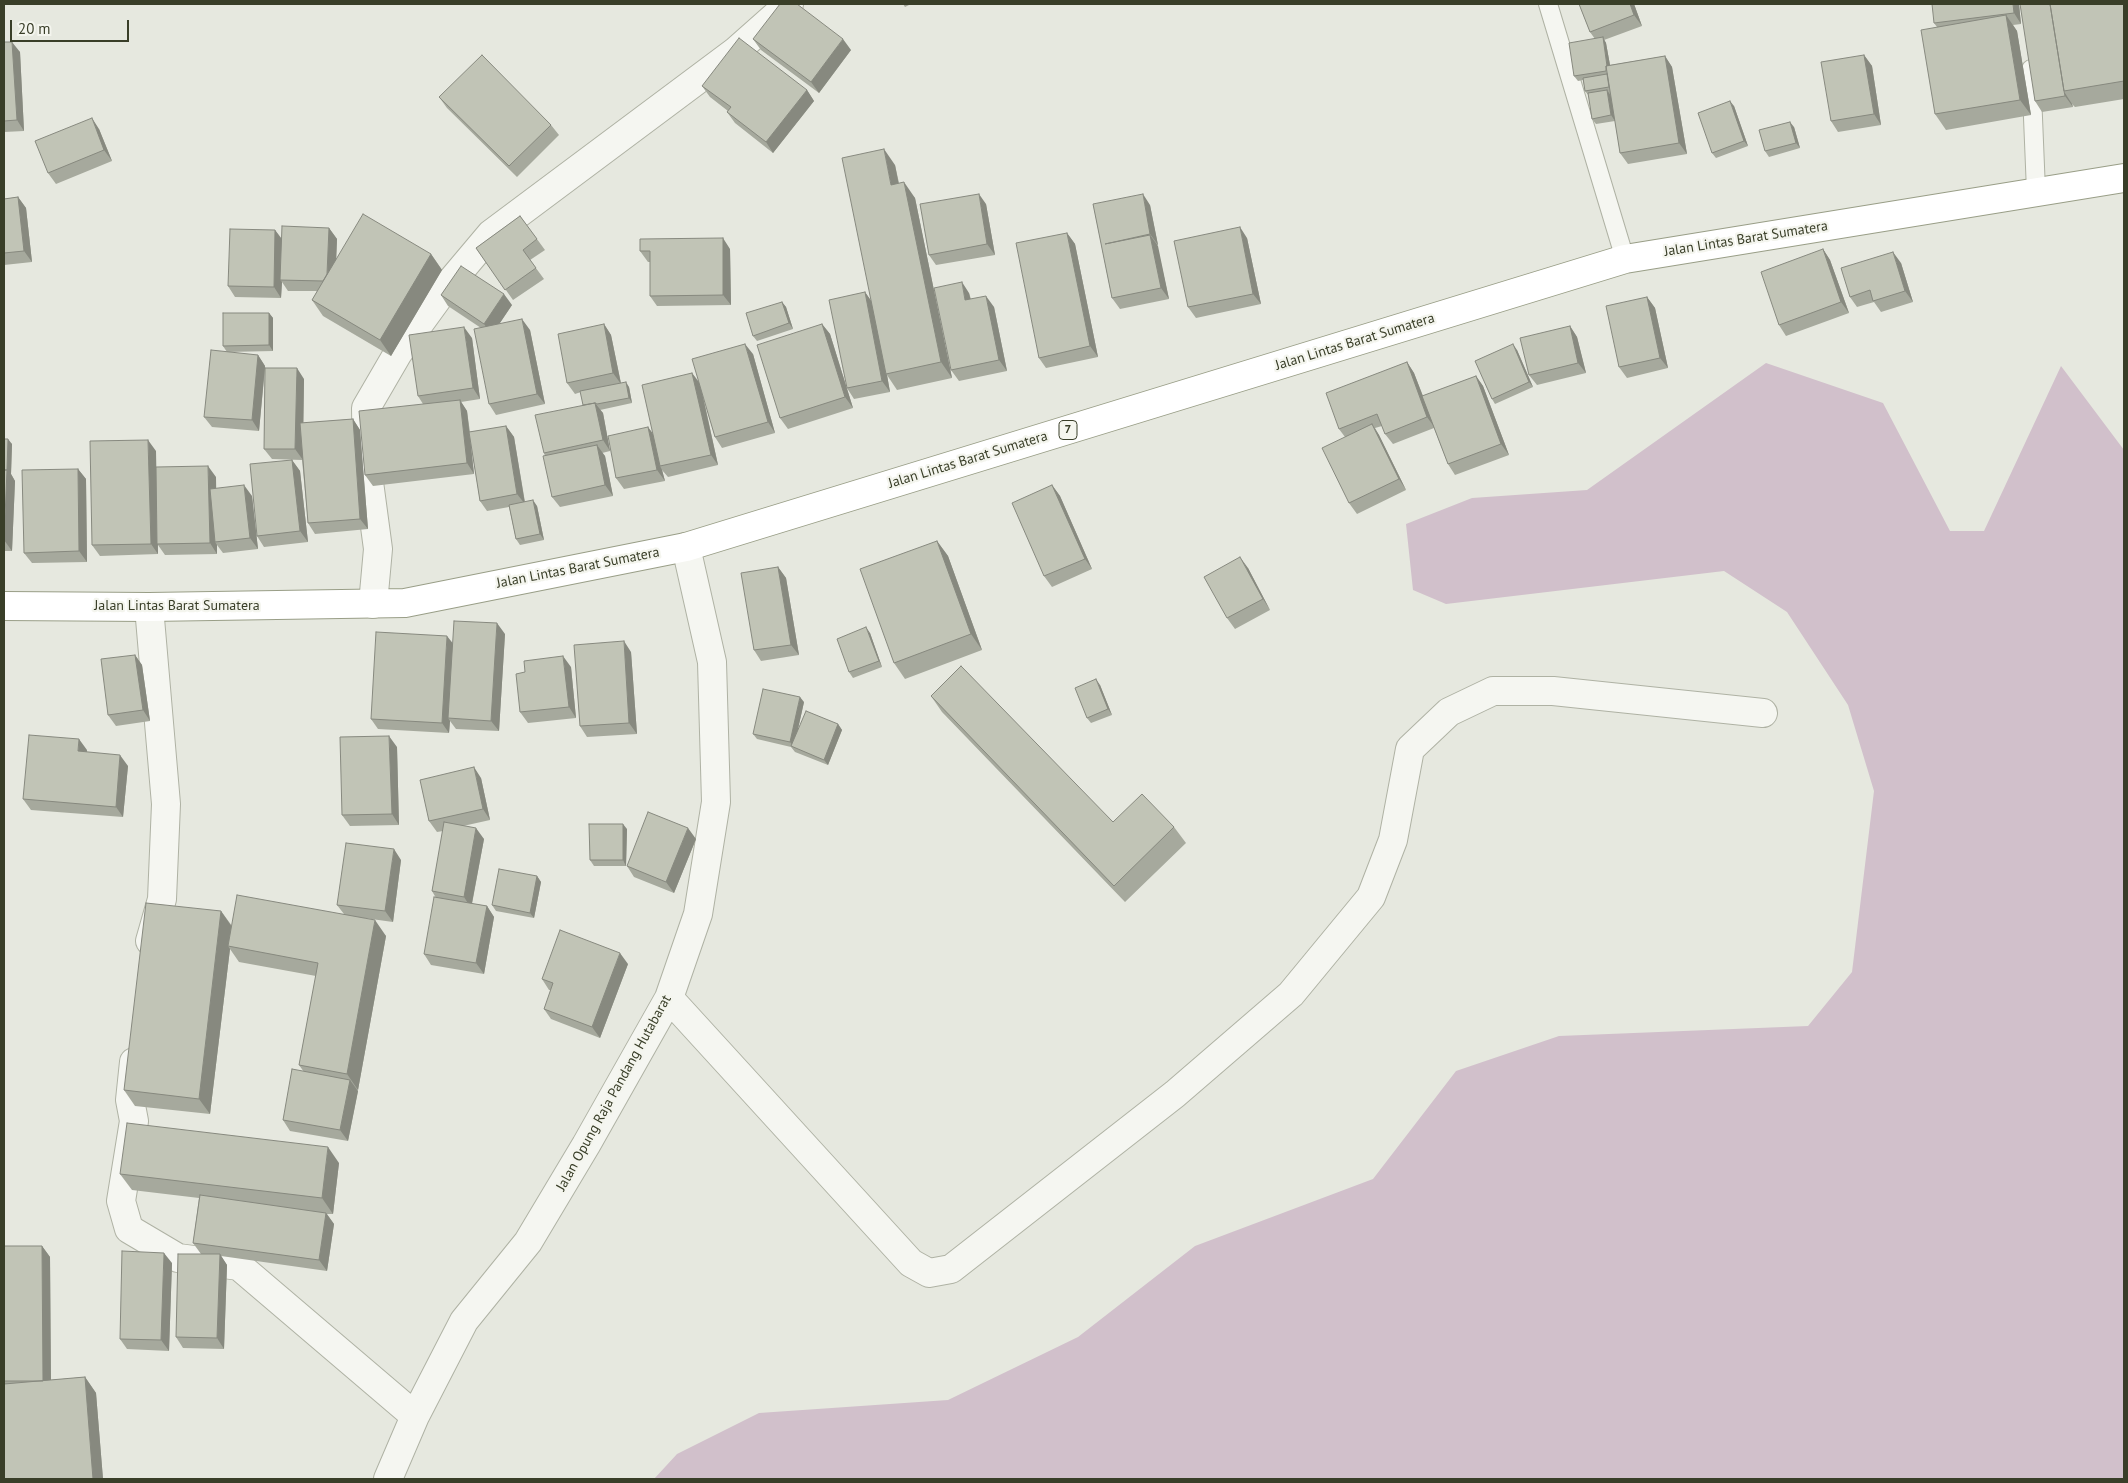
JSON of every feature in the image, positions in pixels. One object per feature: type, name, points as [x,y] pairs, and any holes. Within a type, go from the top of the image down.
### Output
[{"type":"highway","name":"Jalan Lintas Barat Sumatera","points":[[4,606],[148,607],[405,603],[686,547],[1625,259],[2124,178]]},
{"type":"street","points":[[373,604],[378,549],[367,467],[366,408],[398,353],[443,291],[491,234],[736,51],[789,4]]},
{"type":"street","name":"Jalan Opung Raja Pandang Hutabarat","points":[[388,1479],[415,1416],[464,1321],[528,1242],[586,1145],[669,998],[698,914],[716,802],[712,662],[686,547]]},
{"type":"street","points":[[146,965],[146,956],[162,899],[166,804],[148,607]]},
{"type":"street","points":[[669,998],[911,1263],[929,1273],[951,1268],[1175,1094],[1291,994],[1371,897],[1393,840],[1410,749],[1449,712],[1493,692],[1553,691],[1763,713]]},
{"type":"street","points":[[138,1041],[130,1100],[134,1121],[121,1202],[130,1229],[178,1258],[239,1266],[415,1416]]},
{"type":"lane","points":[[1548,4],[1625,259]]},
{"type":"lane","points":[[2029,51],[2034,89],[2036,191]]},
{"type":"shaded area","points":[[1766,363],[1883,403],[1950,531],[1984,531],[2061,366],[2124,450],[2124,1479],[654,1479],[677,1454],[759,1413],[948,1400],[1078,1337],[1195,1246],[1373,1179],[1456,1071],[1559,1036],[1808,1026],[1852,972],[1874,791],[1848,705],[1787,612],[1724,571],[1446,604],[1413,590],[1406,524],[1472,498],[1587,490]]},
{"type":"building","points":[[780,4],[797,4],[843,39],[811,82],[753,39]]},
{"type":"building","points":[[1579,4],[1630,4],[1634,15],[1590,32]]},
{"type":"building","points":[[1932,4],[2013,4],[2014,13],[1934,23]]},
{"type":"building","points":[[2020,4],[2050,4],[2065,96],[2035,101]]},
{"type":"building","points":[[2050,4],[2124,4],[2124,81],[2064,91]]},
{"type":"building","points":[[2006,15],[2020,100],[1935,114],[1921,30]]},
{"type":"building","points":[[1603,37],[1606,71],[1574,76],[1569,43]]},
{"type":"building","points":[[739,38],[807,90],[766,142],[727,112],[731,107],[702,86]]},
{"type":"building","points":[[4,42],[12,42],[17,120],[4,121]]},
{"type":"building","points":[[482,55],[551,125],[509,166],[439,97]]},
{"type":"building","points":[[1864,55],[1874,114],[1831,121],[1821,62]]},
{"type":"building","points":[[1665,56],[1679,143],[1620,153],[1606,66]]},
{"type":"building","points":[[1607,74],[1609,87],[1585,91],[1583,78]]},
{"type":"building","points":[[1607,90],[1611,115],[1592,119],[1588,93]]},
{"type":"building","points":[[1730,101],[1744,141],[1712,153],[1698,113]]},
{"type":"building","points":[[92,118],[104,150],[48,173],[35,141]]},
{"type":"building","points":[[1790,122],[1796,143],[1765,151],[1759,130]]},
{"type":"building","points":[[884,149],[891,185],[904,182],[941,362],[886,374],[842,158]]},
{"type":"building","points":[[979,194],[987,244],[929,255],[920,204]]},
{"type":"building","points":[[1143,194],[1150,234],[1105,244],[1150,235],[1161,288],[1112,298],[1093,204]]},
{"type":"building","points":[[18,197],[24,251],[4,253],[4,199]]},
{"type":"building","points":[[363,214],[431,254],[380,340],[312,300]]},
{"type":"building","points":[[520,216],[537,239],[523,250],[536,268],[505,290],[476,248]]},
{"type":"building","points":[[282,226],[329,228],[327,274],[323,281],[280,280]]},
{"type":"building","points":[[1240,227],[1253,294],[1188,307],[1174,241]]},
{"type":"building","points":[[230,229],[275,230],[274,287],[228,286]]},
{"type":"building","points":[[1067,233],[1090,346],[1039,358],[1016,243]]},
{"type":"building","points":[[723,238],[723,295],[650,296],[650,251],[640,251],[640,239]]},
{"type":"building","points":[[1823,249],[1841,302],[1779,325],[1761,272]]},
{"type":"building","points":[[1893,252],[1905,291],[1873,301],[1870,290],[1850,297],[1841,268]]},
{"type":"building","points":[[461,266],[504,294],[484,324],[441,295]]},
{"type":"building","points":[[962,282],[965,300],[986,296],[999,360],[951,370],[934,288]]},
{"type":"building","points":[[865,292],[882,381],[847,388],[829,300]]},
{"type":"building","points":[[1647,297],[1660,358],[1619,367],[1606,306]]},
{"type":"building","points":[[782,302],[789,323],[753,336],[746,313]]},
{"type":"building","points":[[223,313],[269,313],[269,345],[223,346]]},
{"type":"building","points":[[522,319],[537,394],[489,404],[474,329]]},
{"type":"building","points":[[604,324],[613,373],[567,383],[558,334]]},
{"type":"building","points":[[822,324],[845,397],[780,418],[757,345]]},
{"type":"building","points":[[1570,326],[1578,363],[1529,375],[1520,338]]},
{"type":"building","points":[[464,327],[473,388],[418,396],[409,335]]},
{"type":"building","points":[[745,344],[768,422],[715,437],[692,359]]},
{"type":"building","points":[[1513,344],[1529,382],[1492,399],[1475,361]]},
{"type":"building","points":[[211,350],[258,355],[252,420],[204,417]]},
{"type":"building","points":[[1407,362],[1427,417],[1385,434],[1377,414],[1339,429],[1326,393]]},
{"type":"building","points":[[265,368],[297,368],[295,449],[264,449]]},
{"type":"building","points":[[692,373],[711,455],[660,466],[642,385]]},
{"type":"building","points":[[1476,376],[1501,444],[1448,464],[1422,396]]},
{"type":"building","points":[[626,382],[629,398],[583,405],[580,391]]},
{"type":"building","points":[[460,400],[467,463],[365,475],[359,411]]},
{"type":"building","points":[[595,403],[603,440],[544,453],[535,415]]},
{"type":"building","points":[[353,419],[360,519],[308,523],[300,423]]},
{"type":"building","points":[[1372,424],[1399,479],[1349,503],[1322,448]]},
{"type":"building","points":[[506,426],[517,494],[480,501],[469,432]]},
{"type":"building","points":[[648,427],[657,470],[616,478],[608,436]]},
{"type":"building","points":[[4,439],[8,439],[7,470],[4,470]]},
{"type":"building","points":[[148,440],[151,544],[92,545],[90,441]]},
{"type":"building","points":[[597,445],[605,485],[552,497],[543,456]]},
{"type":"building","points":[[292,460],[300,531],[257,536],[250,464]]},
{"type":"building","points":[[208,466],[210,543],[157,544],[156,467]]},
{"type":"building","points":[[78,469],[79,551],[24,553],[22,470]]},
{"type":"building","points":[[4,470],[7,470],[4,540]]},
{"type":"building","points":[[244,485],[250,538],[215,542],[210,489]]},
{"type":"building","points":[[1052,485],[1085,559],[1044,576],[1012,503]]},
{"type":"building","points":[[533,500],[540,534],[516,539],[509,505]]},
{"type":"building","points":[[937,541],[971,634],[894,663],[860,569]]},
{"type":"building","points":[[1240,557],[1263,599],[1227,618],[1204,577]]},
{"type":"building","points":[[778,567],[791,645],[754,650],[741,573]]},
{"type":"building","points":[[454,621],[497,623],[491,721],[448,718]]},
{"type":"building","points":[[866,627],[879,661],[849,672],[837,639]]},
{"type":"building","points":[[376,632],[447,636],[442,723],[371,719]]},
{"type":"building","points":[[624,641],[629,723],[580,726],[574,645]]},
{"type":"building","points":[[135,655],[143,710],[108,715],[101,659]]},
{"type":"building","points":[[563,656],[569,707],[520,712],[516,674],[525,672],[524,661]]},
{"type":"building","points":[[961,666],[1113,822],[1142,794],[1174,827],[1114,886],[931,696]]},
{"type":"building","points":[[1096,679],[1108,709],[1087,718],[1075,688]]},
{"type":"building","points":[[763,689],[800,697],[790,742],[753,734]]},
{"type":"building","points":[[806,711],[838,724],[824,760],[791,746]]},
{"type":"building","points":[[29,735],[79,739],[78,751],[120,755],[116,807],[23,799]]},
{"type":"building","points":[[389,736],[392,814],[342,815],[340,737]]},
{"type":"building","points":[[474,767],[483,809],[429,821],[420,780]]},
{"type":"building","points":[[648,812],[688,828],[666,882],[627,866]]},
{"type":"building","points":[[444,822],[476,828],[464,897],[432,891]]},
{"type":"building","points":[[589,824],[623,824],[623,860],[590,860]]},
{"type":"building","points":[[346,843],[394,849],[385,911],[337,905]]},
{"type":"building","points":[[499,869],[537,876],[530,913],[492,905]]},
{"type":"building","points":[[237,895],[375,920],[347,1074],[299,1065],[318,963],[228,946]]},
{"type":"building","points":[[434,897],[487,906],[476,963],[424,954]]},
{"type":"building","points":[[146,903],[221,911],[199,1099],[124,1090]]},
{"type":"building","points":[[560,930],[620,953],[592,1027],[544,1009],[553,983],[542,979]]},
{"type":"building","points":[[292,1069],[350,1080],[340,1130],[283,1120]]},
{"type":"building","points":[[127,1123],[328,1147],[322,1198],[120,1174]]},
{"type":"building","points":[[200,1195],[326,1213],[319,1260],[193,1243]]},
{"type":"building","points":[[4,1246],[42,1246],[43,1381],[4,1381]]},
{"type":"building","points":[[122,1251],[164,1253],[161,1340],[120,1339]]},
{"type":"building","points":[[178,1254],[220,1254],[217,1338],[176,1337]]},
{"type":"building","points":[[85,1377],[93,1479],[4,1479],[4,1384]]}]
